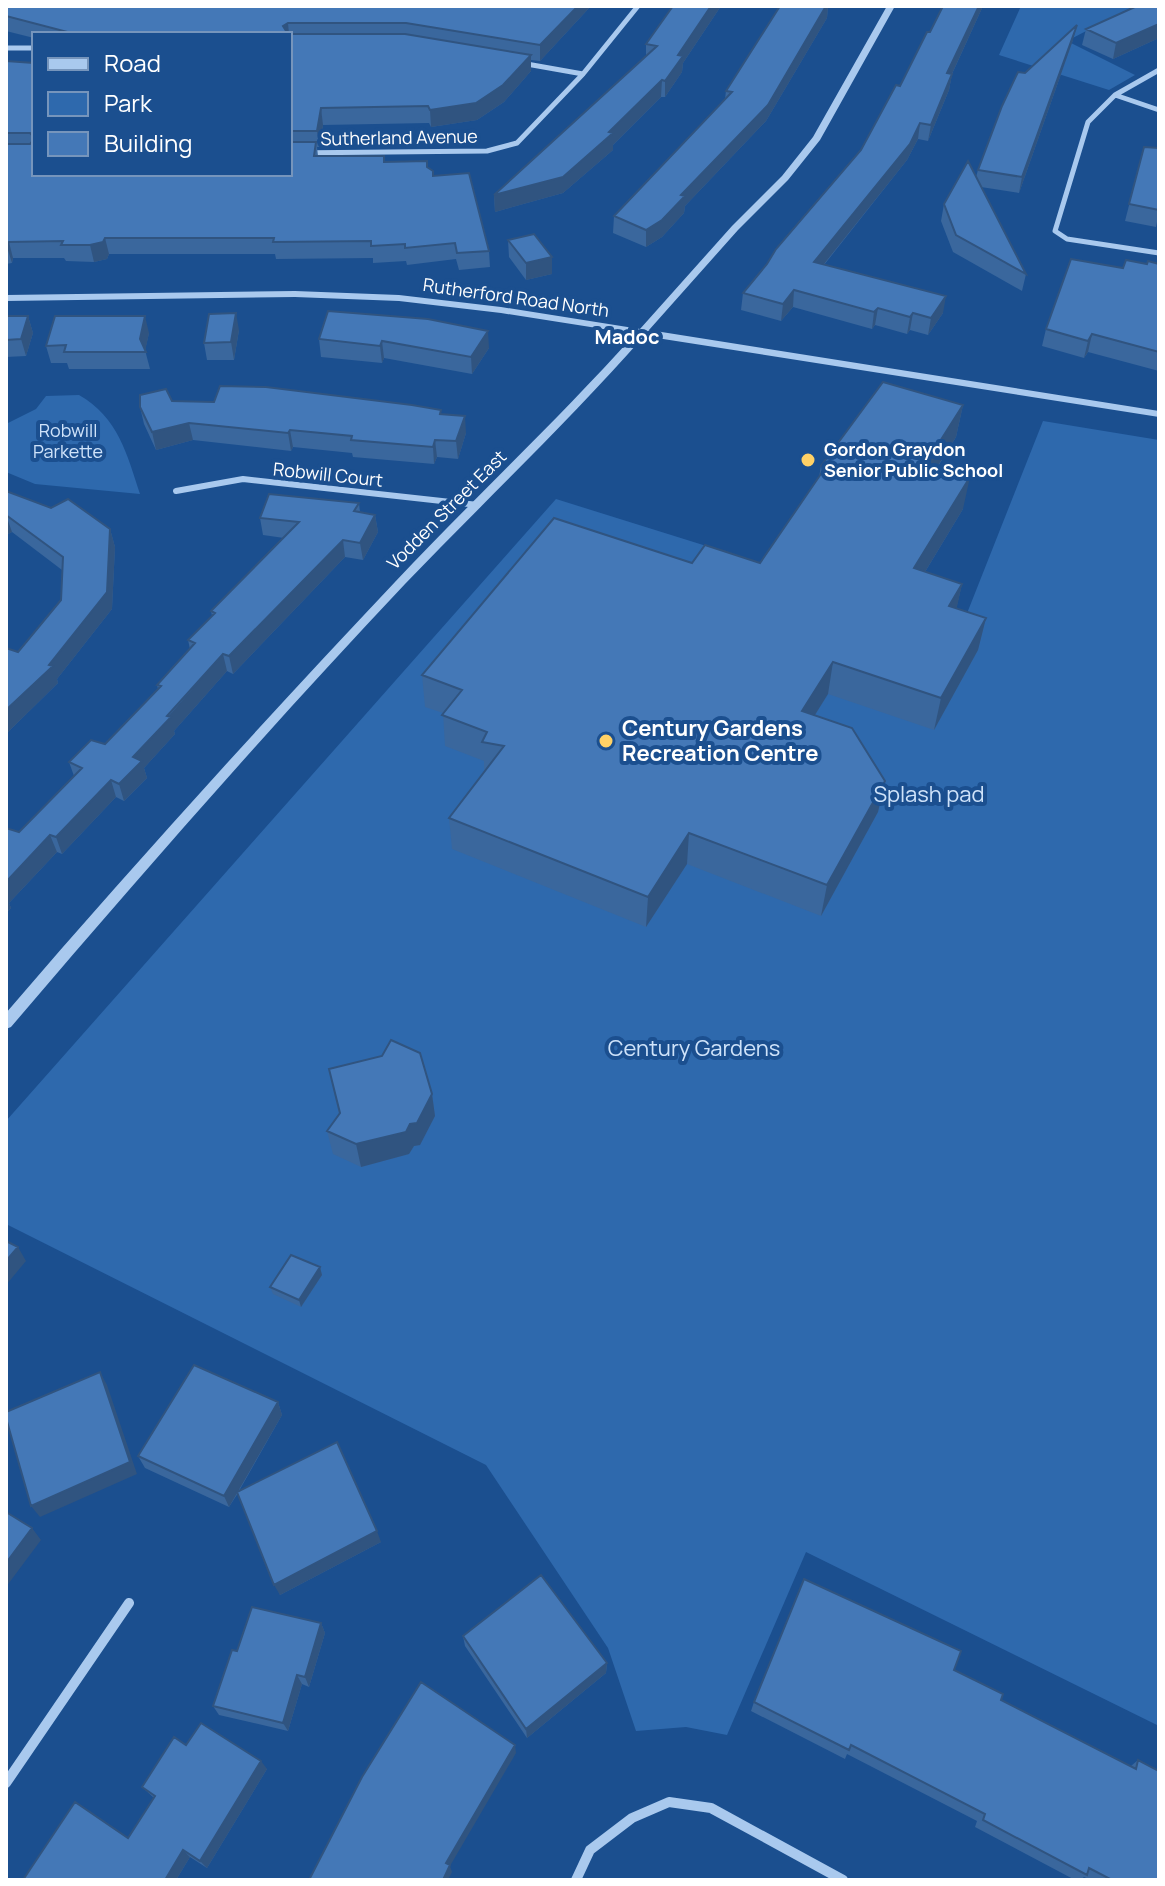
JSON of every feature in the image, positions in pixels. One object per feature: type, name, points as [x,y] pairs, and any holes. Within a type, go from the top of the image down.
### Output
[{"type":"street","name":"Sutherland Avenue","points":[[292,153],[487,151],[517,143],[583,74],[638,6]]},
{"type":"street","name":"Vodden Street East","points":[[6,1023],[142,865],[401,582],[585,396],[735,228],[785,178],[817,138],[891,6]]},
{"type":"street","points":[[6,48],[32,48]]},
{"type":"street","points":[[517,63],[583,74]]},
{"type":"street","points":[[1159,70],[1115,95],[1088,122],[1055,231],[1067,239],[1159,253]]},
{"type":"street","points":[[1115,95],[1159,110]]},
{"type":"street","name":"Rutherford Road North","points":[[6,298],[295,294],[399,298],[1159,414]]},
{"type":"street","name":"Robwill Court","points":[[176,491],[243,479],[478,505]]},
{"type":"street","points":[[6,1783],[129,1603]]},
{"type":"street","points":[[576,1880],[590,1850],[632,1818],[669,1802],[711,1808],[843,1880]]},
{"type":"green space","points":[[1021,6],[1134,6],[1067,41],[1135,75],[1109,90],[999,55]]},
{"type":"green space","name":"Robwill Parkette","points":[[79,395],[112,425],[140,494],[35,484],[6,472],[6,424],[36,409],[46,396]]},
{"type":"green space","name":"Century Gardens","points":[[1043,421],[1159,440],[1159,1726],[806,1552],[727,1735],[686,1727],[636,1731],[608,1648],[486,1465],[6,1224],[6,1121],[556,499],[962,626]]},
{"type":"building","points":[[6,6],[578,6],[540,45],[406,23],[288,23],[283,26],[287,32],[67,32],[6,16]]},
{"type":"building","points":[[673,6],[711,6],[678,55],[683,56],[665,81],[662,80],[609,132],[613,133],[563,177],[494,195],[657,46],[646,44]]},
{"type":"building","points":[[780,6],[826,6],[768,105],[681,195],[685,196],[662,220],[646,230],[614,216],[732,92],[726,91]]},
{"type":"building","points":[[943,6],[979,6],[947,73],[952,74],[931,125],[920,123],[910,144],[814,262],[946,296],[931,318],[913,313],[910,317],[878,308],[874,312],[794,290],[783,304],[743,293],[776,249],[861,150]]},
{"type":"building","points":[[1137,6],[1159,6],[1159,24],[1116,43],[1086,29]]},
{"type":"building","points":[[1077,25],[1022,177],[978,170],[1018,72],[1025,73]]},
{"type":"building","points":[[292,34],[405,34],[531,55],[503,85],[476,103],[430,110],[428,106],[321,108],[317,131],[292,131]]},
{"type":"building","points":[[6,61],[32,63],[32,135],[6,133]]},
{"type":"building","points":[[32,142],[32,176],[292,176],[292,142],[316,142],[314,156],[384,156],[384,162],[427,161],[433,176],[469,173],[489,251],[457,253],[455,243],[405,248],[405,244],[371,246],[371,241],[273,242],[274,238],[105,238],[103,242],[90,245],[61,245],[63,241],[9,242],[6,247],[6,144]]},
{"type":"building","points":[[1144,147],[1159,148],[1159,210],[1129,204]]},
{"type":"building","points":[[968,161],[1026,274],[956,235],[944,204]]},
{"type":"building","points":[[534,234],[552,257],[526,263],[508,240]]},
{"type":"building","points":[[1071,259],[1123,268],[1126,260],[1159,264],[1159,352],[1092,334],[1088,341],[1046,329]]},
{"type":"building","points":[[328,311],[428,319],[488,331],[471,357],[382,341],[380,346],[319,339]]},
{"type":"building","points":[[236,313],[231,342],[204,343],[209,314]]},
{"type":"building","points":[[6,316],[28,316],[21,339],[6,340]]},
{"type":"building","points":[[55,316],[145,316],[140,339],[146,352],[64,352],[66,345],[46,346]]},
{"type":"building","name":"Century Gardens Recreation Centre","points":[[883,382],[963,405],[925,465],[970,477],[914,568],[962,584],[949,606],[986,618],[941,698],[833,662],[802,711],[852,728],[885,781],[827,885],[689,833],[648,897],[449,818],[504,746],[482,742],[487,732],[442,715],[462,690],[422,675],[554,518],[692,563],[705,545],[760,563],[825,468],[821,466]]},
{"type":"building","points":[[220,386],[266,387],[412,405],[441,410],[440,414],[465,416],[456,441],[435,440],[433,447],[351,440],[352,436],[189,423],[152,432],[140,407],[140,395],[166,389],[172,401],[214,402]]},
{"type":"building","points":[[6,491],[51,508],[68,499],[110,529],[107,592],[49,665],[53,666],[6,710],[6,648],[18,652],[61,600],[63,557],[6,515]]},
{"type":"building","points":[[269,494],[359,503],[354,511],[375,515],[360,543],[343,540],[229,656],[223,654],[133,757],[142,761],[119,784],[111,780],[56,837],[50,835],[6,882],[6,828],[19,832],[82,768],[69,762],[91,740],[105,744],[161,686],[157,685],[195,643],[188,640],[215,613],[211,611],[299,522],[260,518]]},
{"type":"building","points":[[391,1040],[420,1053],[432,1094],[417,1123],[410,1124],[406,1132],[356,1144],[327,1131],[340,1113],[329,1069],[382,1056]]},
{"type":"building","points":[[6,1241],[18,1247],[6,1261]]},
{"type":"building","points":[[291,1255],[320,1267],[299,1300],[270,1287]]},
{"type":"building","points":[[194,1365],[278,1402],[224,1496],[138,1456]]},
{"type":"building","points":[[100,1372],[130,1462],[31,1506],[6,1412]]},
{"type":"building","points":[[337,1442],[377,1531],[274,1585],[237,1492]]},
{"type":"building","points":[[6,1512],[32,1528],[6,1563]]},
{"type":"building","points":[[541,1575],[607,1663],[526,1729],[463,1636]]},
{"type":"building","points":[[804,1579],[961,1651],[954,1670],[1003,1694],[1001,1700],[1136,1769],[1138,1760],[1159,1771],[1159,1880],[1112,1880],[1089,1868],[1087,1875],[983,1820],[985,1814],[851,1745],[849,1750],[754,1702]]},
{"type":"building","points":[[252,1607],[321,1623],[305,1677],[297,1675],[283,1723],[213,1706],[232,1650],[237,1651]]},
{"type":"building","points":[[421,1682],[515,1745],[446,1863],[450,1865],[443,1880],[309,1880],[362,1777]]},
{"type":"building","points":[[201,1723],[261,1761],[200,1861],[183,1850],[165,1880],[23,1880],[75,1802],[128,1838],[155,1796],[142,1787],[174,1737],[186,1745]]},
{"type":"place","name":"Gordon Graydon Senior Public School","points":[[808,460]]},
{"type":"place","name":"Century Gardens Recreation Centre","points":[[606,741]]},
{"type":"district","name":"Madoc","points":[[627,337]]},
{"type":"park label","name":"Splash pad","points":[[929,794]]}]
